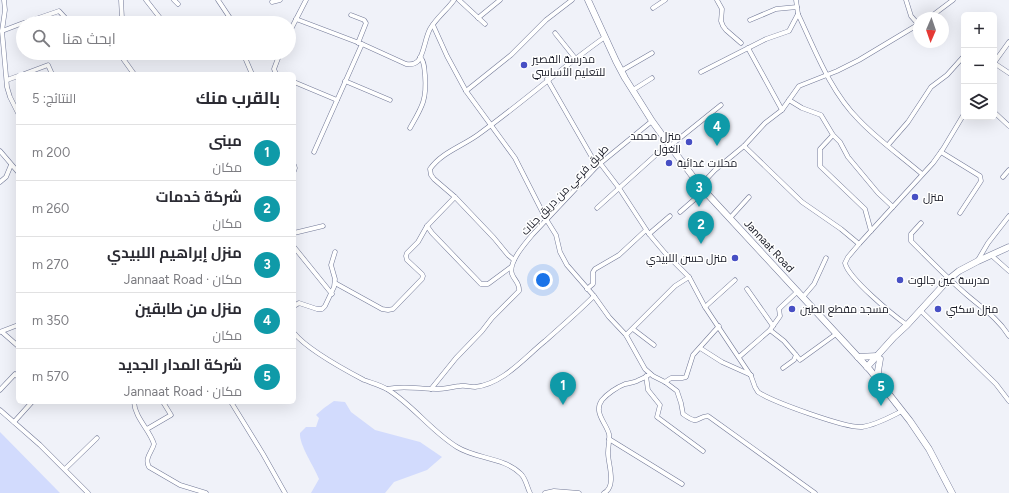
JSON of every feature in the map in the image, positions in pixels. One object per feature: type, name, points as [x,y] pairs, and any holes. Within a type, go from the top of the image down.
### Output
[{"type":"street","points":[[4,0],[5,10],[2,31],[7,80],[10,97],[16,109]]},
{"type":"street","points":[[121,0],[122,16]]},
{"type":"street","points":[[146,0],[159,16]]},
{"type":"street","points":[[174,0],[178,4]]},
{"type":"street","points":[[218,0],[229,16]]},
{"type":"street","points":[[272,2],[280,0]]},
{"type":"street","points":[[300,0],[306,1],[296,19],[360,43],[406,64],[415,63],[420,57],[425,39],[432,25],[452,2],[447,0]]},
{"type":"street","points":[[459,0],[485,24]]},
{"type":"street","points":[[478,18],[500,0]]},
{"type":"street","points":[[466,91],[511,55],[546,20],[572,0]]},
{"type":"street","name":"Jannaat Road","points":[[588,0],[621,71],[652,121],[670,146],[702,188],[869,368],[933,455],[952,493]]},
{"type":"street","points":[[653,8],[665,0]]},
{"type":"street","points":[[717,0],[722,8],[721,21],[723,26],[740,43]]},
{"type":"street","points":[[796,0],[798,14],[827,74],[848,107],[859,120],[922,174]]},
{"type":"street","points":[[906,0],[913,18]]},
{"type":"street","points":[[937,12],[953,0]]},
{"type":"street","points":[[750,20],[776,9],[797,7]]},
{"type":"street","points":[[43,16],[59,10],[64,16]]},
{"type":"street","points":[[701,72],[766,39],[789,31],[798,14]]},
{"type":"street","points":[[314,152],[345,81],[360,43],[366,21],[351,15]]},
{"type":"street","points":[[432,25],[466,91],[516,158],[546,219],[556,235],[560,252],[566,265],[626,335],[648,375],[665,382],[677,390],[683,414],[694,420],[708,416],[815,493]]},
{"type":"street","points":[[2,31],[16,26]]},
{"type":"street","points":[[680,212],[716,170],[744,146],[765,123],[782,110],[799,86],[859,60],[913,28]]},
{"type":"street","points":[[555,33],[575,58]]},
{"type":"street","points":[[514,260],[455,197],[431,175],[430,170],[435,162],[492,125],[547,79],[605,37]]},
{"type":"street","points":[[997,60],[1009,42]]},
{"type":"street","points":[[748,48],[782,110]]},
{"type":"street","points":[[621,71],[652,53]]},
{"type":"street","points":[[410,128],[421,109],[426,93],[424,64],[420,57]]},
{"type":"street","points":[[888,145],[912,116],[931,87],[947,75],[961,59]]},
{"type":"street","points":[[124,60],[133,72]]},
{"type":"street","points":[[246,60],[251,72]]},
{"type":"street","points":[[274,72],[274,66],[277,60]]},
{"type":"street","points":[[29,72],[48,65],[51,72]]},
{"type":"street","points":[[997,66],[1009,73]]},
{"type":"street","points":[[7,80],[16,77]]},
{"type":"street","points":[[633,90],[652,78]]},
{"type":"street","points":[[547,79],[599,165],[619,188],[648,232],[665,253],[689,277],[705,307],[751,376],[755,388],[762,394],[806,412],[846,425],[862,427],[902,411]]},
{"type":"street","points":[[345,81],[390,100]]},
{"type":"street","points":[[296,83],[337,100]]},
{"type":"street","points":[[789,100],[802,108],[821,116],[833,135],[840,142],[848,157],[878,193],[893,207]]},
{"type":"street","points":[[597,208],[658,153],[670,146],[722,105]]},
{"type":"street","points":[[997,115],[1009,126]]},
{"type":"street","points":[[907,325],[891,314],[854,277],[846,267],[845,263],[859,244],[933,163],[961,119]]},
{"type":"street","name":"طريق فرعي من دريق جنات","points":[[511,267],[523,246],[546,219],[599,165],[652,121]]},
{"type":"street","points":[[833,135],[820,150],[820,166],[865,209],[871,231]]},
{"type":"street","points":[[744,146],[802,202],[841,229],[859,244]]},
{"type":"street","points":[[0,151],[16,170]]},
{"type":"street","points":[[941,152],[980,176],[981,179],[960,213]]},
{"type":"street","points":[[0,182],[6,177],[11,165]]},
{"type":"street","points":[[1004,177],[1009,170]]},
{"type":"street","points":[[335,283],[382,309],[393,309],[422,279],[423,276],[407,260],[407,253],[418,242],[427,226],[455,197]]},
{"type":"street","points":[[730,218],[749,197]]},
{"type":"street","points":[[587,289],[593,284],[593,272],[596,269],[619,255],[670,216]]},
{"type":"street","points":[[978,261],[988,243],[1009,216]]},
{"type":"street","points":[[921,223],[911,234],[911,241],[949,279],[1003,325],[1009,336]]},
{"type":"street","points":[[296,233],[323,226]]},
{"type":"street","points":[[427,226],[437,239],[481,284],[488,284],[511,267],[512,274],[519,285],[519,291],[456,358],[431,389]]},
{"type":"street","points":[[869,368],[879,358],[894,337],[902,331],[949,279],[959,271],[1009,247]]},
{"type":"street","points":[[296,249],[332,294]]},
{"type":"street","points":[[296,305],[299,303],[317,309],[325,306],[332,294],[335,283],[331,265],[335,252]]},
{"type":"street","points":[[991,255],[1009,271]]},
{"type":"street","points":[[803,297],[814,284],[826,258]]},
{"type":"street","points":[[626,335],[675,286],[689,277]]},
{"type":"street","points":[[705,307],[735,280]]},
{"type":"street","points":[[747,289],[773,326]]},
{"type":"street","points":[[739,357],[770,330],[780,316],[779,309],[798,291]]},
{"type":"street","points":[[387,389],[400,387],[444,389],[460,386],[473,387],[484,385],[505,375],[580,311],[594,296]]},
{"type":"street","points":[[920,310],[1008,395],[1009,401]]},
{"type":"street","points":[[16,326],[1,332],[16,344]]},
{"type":"street","points":[[665,382],[671,378],[686,377],[690,370],[693,355],[719,326]]},
{"type":"street","points":[[633,329],[654,345]]},
{"type":"street","points":[[770,330],[784,341],[800,360],[836,334]]},
{"type":"street","points":[[296,335],[305,344],[337,364],[364,380],[387,389],[413,408],[436,430],[458,447],[502,463],[516,470],[523,477],[530,493]]},
{"type":"street","points":[[700,348],[722,362],[751,376]]},
{"type":"street","points":[[783,368],[794,360],[796,355]]},
{"type":"street","points":[[858,357],[879,358]]},
{"type":"street","points":[[879,358],[878,371],[880,382]]},
{"type":"street","points":[[0,390],[15,374],[16,375]]},
{"type":"street","points":[[604,493],[608,490],[611,479],[608,455],[608,431],[599,409],[602,400],[622,385],[637,381],[648,375]]},
{"type":"street","points":[[648,375],[646,386],[660,405],[657,417],[703,451]]},
{"type":"street","points":[[14,422],[30,404]]},
{"type":"street","points":[[134,404],[135,410],[147,429],[154,444],[147,459],[149,467],[180,485],[206,493]]},
{"type":"street","points":[[147,429],[171,415],[164,404]]},
{"type":"street","points":[[232,404],[285,493]]},
{"type":"street","points":[[0,410],[65,469],[88,493]]},
{"type":"street","points":[[65,469],[97,438]]},
{"type":"street","points":[[609,438],[682,484]]},
{"type":"street","points":[[545,493],[554,491],[579,493]]},
{"type":"shaded area","points":[[334,401],[345,402],[351,412],[375,430],[420,442],[442,457],[427,470],[394,482],[385,493],[311,493],[319,479],[304,449],[300,438],[300,433],[306,427],[316,427],[319,418],[316,415]]},
{"type":"shaded area","points":[[0,432],[60,493],[0,493]]},
{"type":"place","name":"مدرسة القصير للتعليم الأساسي","points":[[524,65]]},
{"type":"place","name":"منزل محمد الغول","points":[[689,142]]},
{"type":"place","name":"منزل من طابقين","points":[[717,146]]},
{"type":"place","name":"محلات غدائية","points":[[669,163]]},
{"type":"place","name":"منزل","points":[[915,197]]},
{"type":"place","name":"منزل إبراهيم اللبيدي","points":[[699,207]]},
{"type":"place","name":"شركة خدمات","points":[[701,244]]},
{"type":"place","name":"منزل حسن اللبيدي","points":[[735,258]]},
{"type":"place","name":"مدرسة عين جالوت","points":[[900,280]]},
{"type":"place","name":"مسجد مقطع الطين","points":[[792,309]]},
{"type":"place","name":"منزل سكني","points":[[938,309]]},
{"type":"place","name":"مبنى","points":[[563,405]]},
{"type":"place","name":"شركة المدار الجديد","points":[[881,406]]}]
